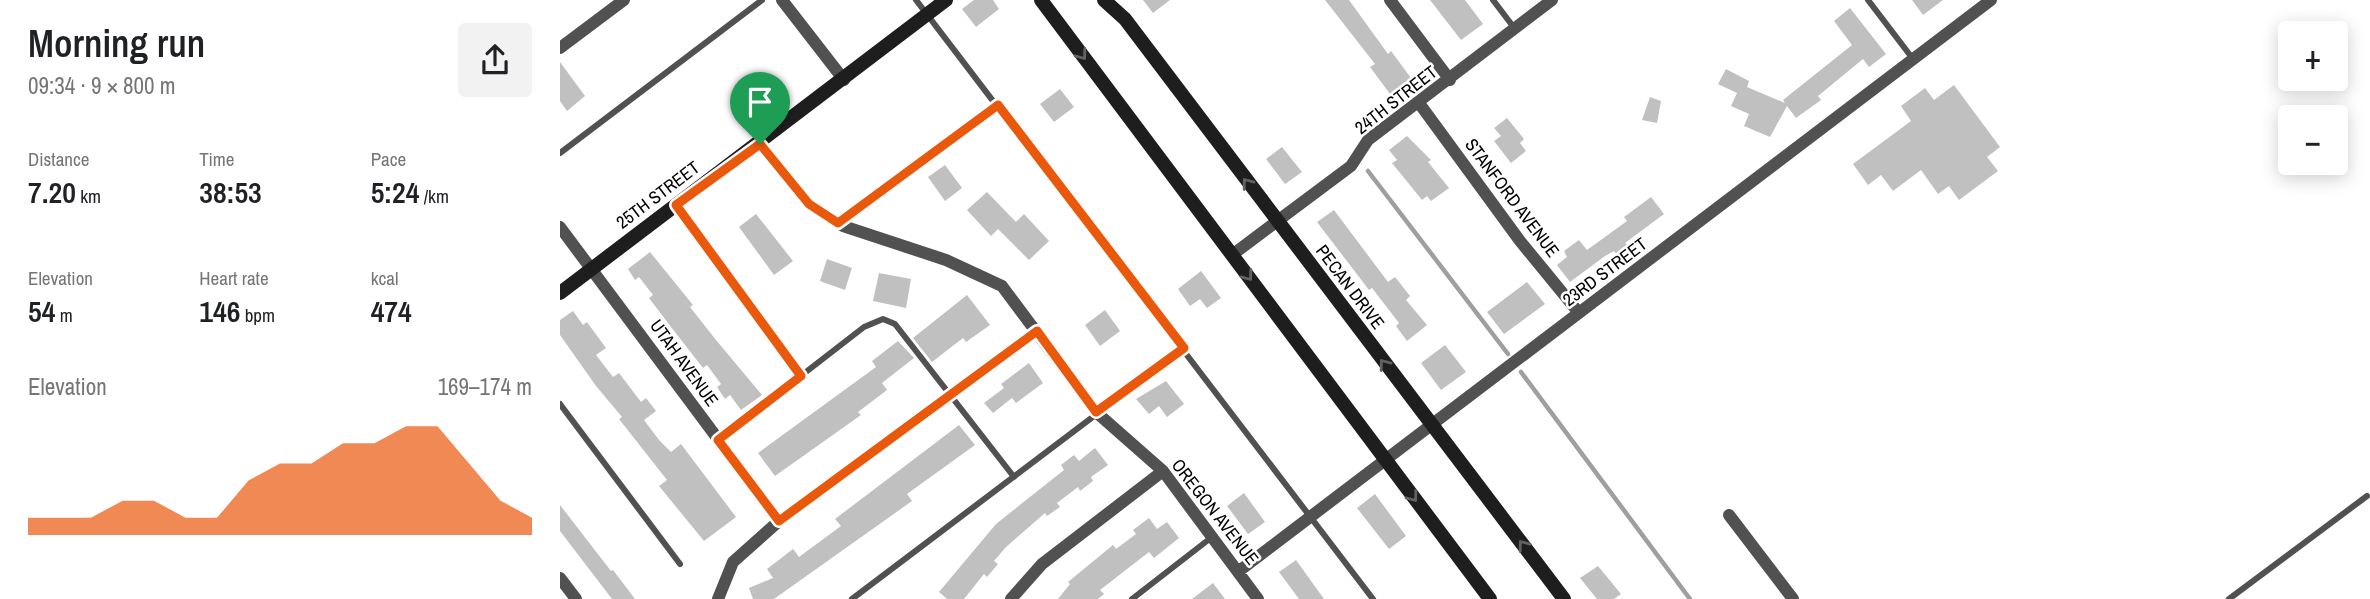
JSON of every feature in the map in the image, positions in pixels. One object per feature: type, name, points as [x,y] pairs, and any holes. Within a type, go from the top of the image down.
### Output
[{"type":"main road","name":"25TH STREET","points":[[560,293],[760,144],[946,0]]},
{"type":"main road","points":[[1041,0],[1490,599]]},
{"type":"main road","name":"PECAN DRIVE","points":[[1104,0],[1125,19],[1564,599]]},
{"type":"main road","points":[[1112,0],[1125,19]]},
{"type":"street","points":[[560,48],[624,0]]},
{"type":"street","points":[[782,0],[844,80]]},
{"type":"street","points":[[1390,0],[1450,80]]},
{"type":"street","name":"24TH STREET","points":[[1232,255],[1351,166],[1368,140],[1552,0]]},
{"type":"street","name":"23RD STREET","points":[[1238,571],[1991,0]]},
{"type":"street","name":"STANFORD AVENUE","points":[[1419,103],[1520,241],[1580,313]]},
{"type":"street","name":"OREGON AVENUE","points":[[760,144],[809,204],[838,223],[946,260],[1002,286],[1096,412],[1163,471],[1258,599]]},
{"type":"street","name":"UTAH AVENUE","points":[[560,227],[594,268],[779,521]]},
{"type":"street","points":[[718,599],[733,562],[779,521],[1037,331]]},
{"type":"street","points":[[1012,599],[1042,564],[1163,471]]},
{"type":"street","points":[[1730,515],[1793,599]]},
{"type":"street","points":[[560,578],[576,599]]},
{"type":"lane","points":[[560,153],[762,0]]},
{"type":"lane","points":[[916,0],[1373,599]]},
{"type":"lane","points":[[1493,0],[1515,29]]},
{"type":"lane","points":[[1868,0],[1913,60]]},
{"type":"lane","points":[[838,223],[998,105]]},
{"type":"lane","points":[[676,205],[801,376]]},
{"type":"lane","points":[[718,440],[864,327],[883,319],[895,324],[1014,477]]},
{"type":"lane","points":[[852,599],[1184,348]]},
{"type":"lane","points":[[560,404],[680,564]]},
{"type":"lane","points":[[2229,599],[2367,496]]},
{"type":"lane","points":[[1132,599],[1213,537]]},
{"type":"building","points":[[974,0],[993,0],[999,9],[976,27],[962,9]]},
{"type":"building","points":[[1143,0],[1170,0],[1153,13]]},
{"type":"building","points":[[1325,0],[1349,0],[1388,54],[1391,51],[1411,78],[1390,94],[1370,67],[1375,64]]},
{"type":"building","points":[[1430,0],[1465,0],[1483,24],[1461,40]]},
{"type":"building","points":[[1912,0],[1943,0],[1923,15]]},
{"type":"building","points":[[1850,8],[1886,54],[1869,67],[1863,59],[1818,96],[1821,100],[1796,118],[1787,106],[1770,137],[1744,126],[1749,114],[1731,106],[1737,93],[1718,84],[1726,69],[1749,81],[1747,87],[1785,103],[1783,100],[1852,45],[1834,21]]},
{"type":"building","points":[[560,62],[585,96],[567,111],[560,101]]},
{"type":"building","points":[[1954,85],[2000,147],[1987,157],[1998,171],[1959,200],[1949,186],[1938,194],[1921,170],[1893,191],[1881,175],[1868,185],[1853,164],[1911,121],[1901,106],[1925,88],[1934,100]]},
{"type":"building","points":[[1060,89],[1074,107],[1054,122],[1040,104]]},
{"type":"building","points":[[1650,97],[1661,101],[1657,123],[1642,120]]},
{"type":"building","points":[[1507,118],[1524,139],[1520,143],[1526,151],[1511,163],[1494,141],[1501,136],[1494,128]]},
{"type":"building","points":[[1407,136],[1431,160],[1428,162],[1449,188],[1431,201],[1427,196],[1422,200],[1392,163],[1397,160],[1389,150]]},
{"type":"building","points":[[1282,147],[1302,172],[1285,184],[1266,159]]},
{"type":"building","points":[[945,165],[962,188],[945,201],[928,177]]},
{"type":"building","points":[[987,192],[1016,222],[1024,214],[1049,241],[1029,260],[998,229],[991,236],[967,210]]},
{"type":"building","points":[[1651,197],[1664,214],[1625,243],[1627,245],[1616,254],[1614,251],[1605,256],[1570,282],[1557,265],[1567,257],[1564,251],[1579,240],[1587,250],[1627,221],[1624,217]]},
{"type":"building","points":[[1334,210],[1388,282],[1395,277],[1410,296],[1406,300],[1427,325],[1407,341],[1396,326],[1399,323],[1372,288],[1369,290],[1317,222]]},
{"type":"building","points":[[756,214],[793,261],[774,275],[739,227]]},
{"type":"building","points":[[650,252],[693,305],[690,307],[762,395],[741,410],[730,395],[725,399],[717,387],[721,384],[707,365],[703,368],[649,298],[653,295],[639,277],[635,280],[628,269]]},
{"type":"building","points":[[827,259],[852,268],[845,290],[820,281]]},
{"type":"building","points":[[1201,271],[1221,298],[1207,308],[1200,299],[1190,306],[1178,289]]},
{"type":"building","points":[[879,273],[911,279],[906,308],[873,301]]},
{"type":"building","points":[[1527,282],[1545,304],[1504,334],[1487,312]]},
{"type":"building","points":[[967,295],[990,325],[966,342],[963,338],[932,362],[913,338]]},
{"type":"building","points":[[1105,310],[1120,331],[1100,346],[1085,325]]},
{"type":"building","points":[[573,311],[583,325],[587,322],[606,348],[596,355],[613,377],[619,373],[641,402],[646,398],[656,411],[644,420],[659,440],[671,452],[681,444],[736,517],[704,541],[659,486],[667,480],[619,419],[622,417],[560,335],[560,320]]},
{"type":"building","points":[[898,341],[914,358],[882,383],[887,390],[858,412],[861,415],[775,476],[758,453],[876,367],[872,361]]},
{"type":"building","points":[[1445,345],[1466,372],[1441,390],[1421,363]]},
{"type":"building","points":[[1029,363],[1043,383],[1016,403],[1012,398],[993,413],[984,403],[1004,388],[1001,384]]},
{"type":"building","points":[[1166,381],[1184,404],[1167,417],[1159,406],[1149,414],[1136,399]]},
{"type":"building","points":[[959,425],[975,445],[907,494],[912,501],[774,599],[753,599],[749,588],[773,578],[767,569],[793,549],[799,557],[841,526],[835,519]]},
{"type":"building","points":[[1095,448],[1108,465],[1091,477],[1093,481],[1080,491],[1078,487],[1057,503],[1060,507],[1047,516],[1045,513],[1006,547],[994,561],[998,564],[987,577],[984,574],[964,599],[947,599],[939,592],[996,524],[1064,470],[1061,465],[1074,455],[1079,461]]},
{"type":"building","points":[[1244,493],[1265,522],[1248,534],[1227,506]]},
{"type":"building","points":[[1375,494],[1406,536],[1389,549],[1357,508]]},
{"type":"building","points":[[560,505],[635,599],[612,599],[560,531]]},
{"type":"building","points":[[1149,518],[1157,529],[1167,522],[1179,538],[1154,558],[1149,552],[1100,590],[1104,594],[1098,599],[1058,599],[1070,584],[1068,582],[1113,545],[1116,549],[1136,534],[1133,530]]},
{"type":"building","points":[[1296,560],[1324,599],[1299,599],[1279,572]]},
{"type":"building","points":[[1598,566],[1621,594],[1614,599],[1597,599],[1580,578]]},
{"type":"building","points":[[1213,583],[1225,599],[1192,599]]},
{"type":"waterway","points":[[1368,171],[1508,354]]},
{"type":"waterway","points":[[1521,372],[1690,599]]},
{"type":"route","points":[[998,105],[1184,348],[1096,412],[1037,331],[779,521],[718,440],[801,376],[676,205],[760,144],[809,204],[838,223],[998,105]]}]
